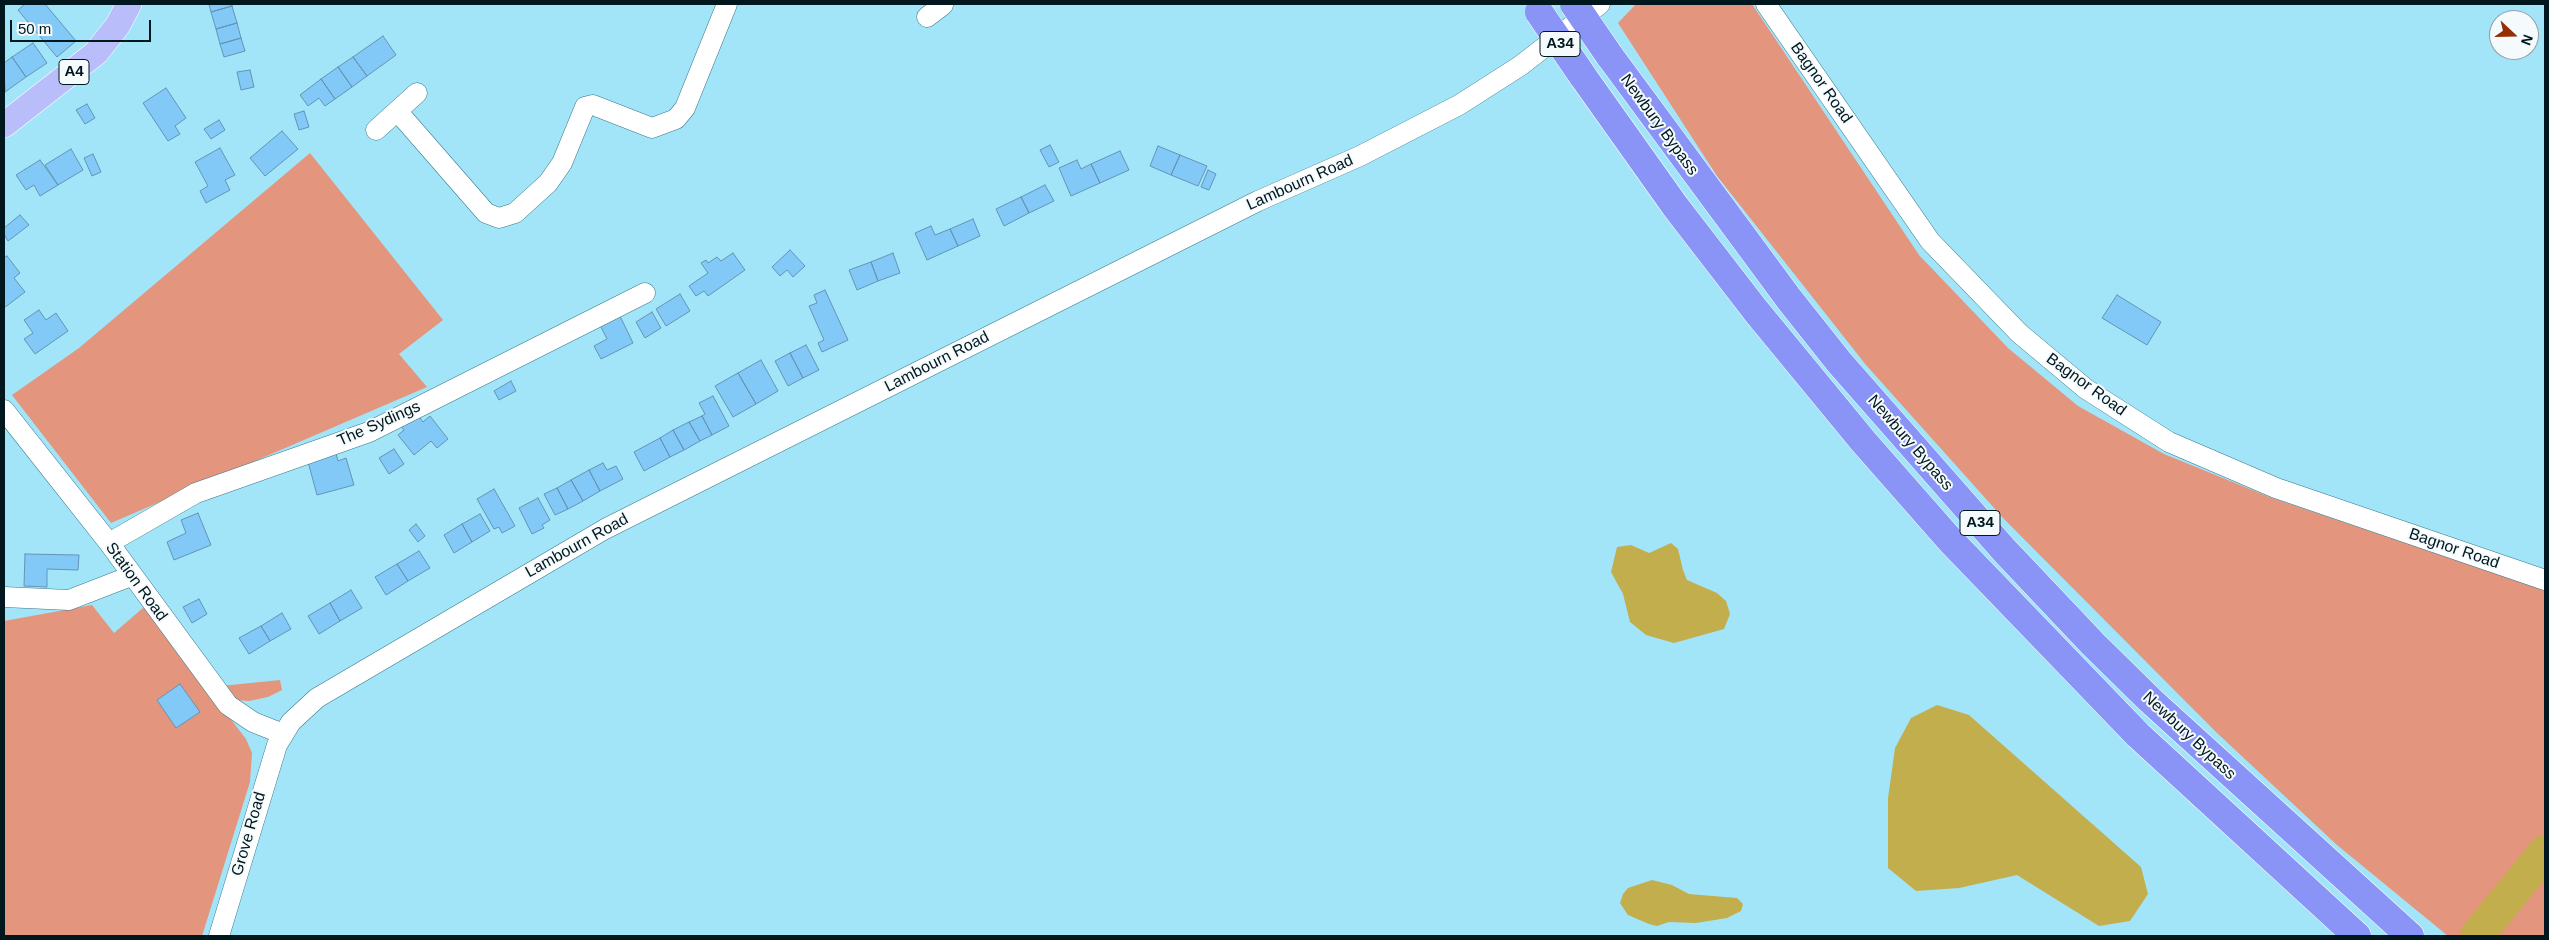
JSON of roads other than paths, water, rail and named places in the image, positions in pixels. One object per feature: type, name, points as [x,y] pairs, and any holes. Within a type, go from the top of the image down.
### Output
[{"type":"highway","name":"Newbury Bypass","points":[[1574,4],[1608,55],[1795,306],[1912,447],[2004,550],[2093,644],[2150,700],[2410,936]]},
{"type":"highway","name":"Newbury Bypass","points":[[1536,8],[1675,206],[1756,311],[1863,441],[1950,540],[2138,735],[2357,936]]},
{"type":"main road","name":"A4","points":[[4,125],[96,53],[118,25],[129,4]]},
{"type":"street","points":[[398,112],[486,213],[498,218],[515,213],[548,183],[562,163],[585,107],[592,105],[652,128],[676,119],[685,108],[727,4]]},
{"type":"street","points":[[927,17],[943,4]]},
{"type":"street","name":"Lambourn Road","points":[[283,734],[302,709],[316,698],[605,529],[1234,213],[1360,156],[1459,105],[1520,66],[1600,4]]},
{"type":"street","name":"Bagnor Road","points":[[1766,4],[1930,241],[2018,333],[2086,389],[2169,442],[2276,488],[2545,580]]},
{"type":"street","points":[[376,130],[417,94]]},
{"type":"street","name":"The Sydings","points":[[109,543],[196,493],[369,432],[645,293]]},
{"type":"street","name":"Station Road","points":[[4,410],[109,543],[131,576],[228,705],[253,722],[283,734]]},
{"type":"street","points":[[4,597],[68,600],[131,576]]},
{"type":"street","name":"Grove Road","points":[[219,936],[270,763],[283,734]]},
{"type":"waterway","points":[[2477,936],[2545,852]]}]
